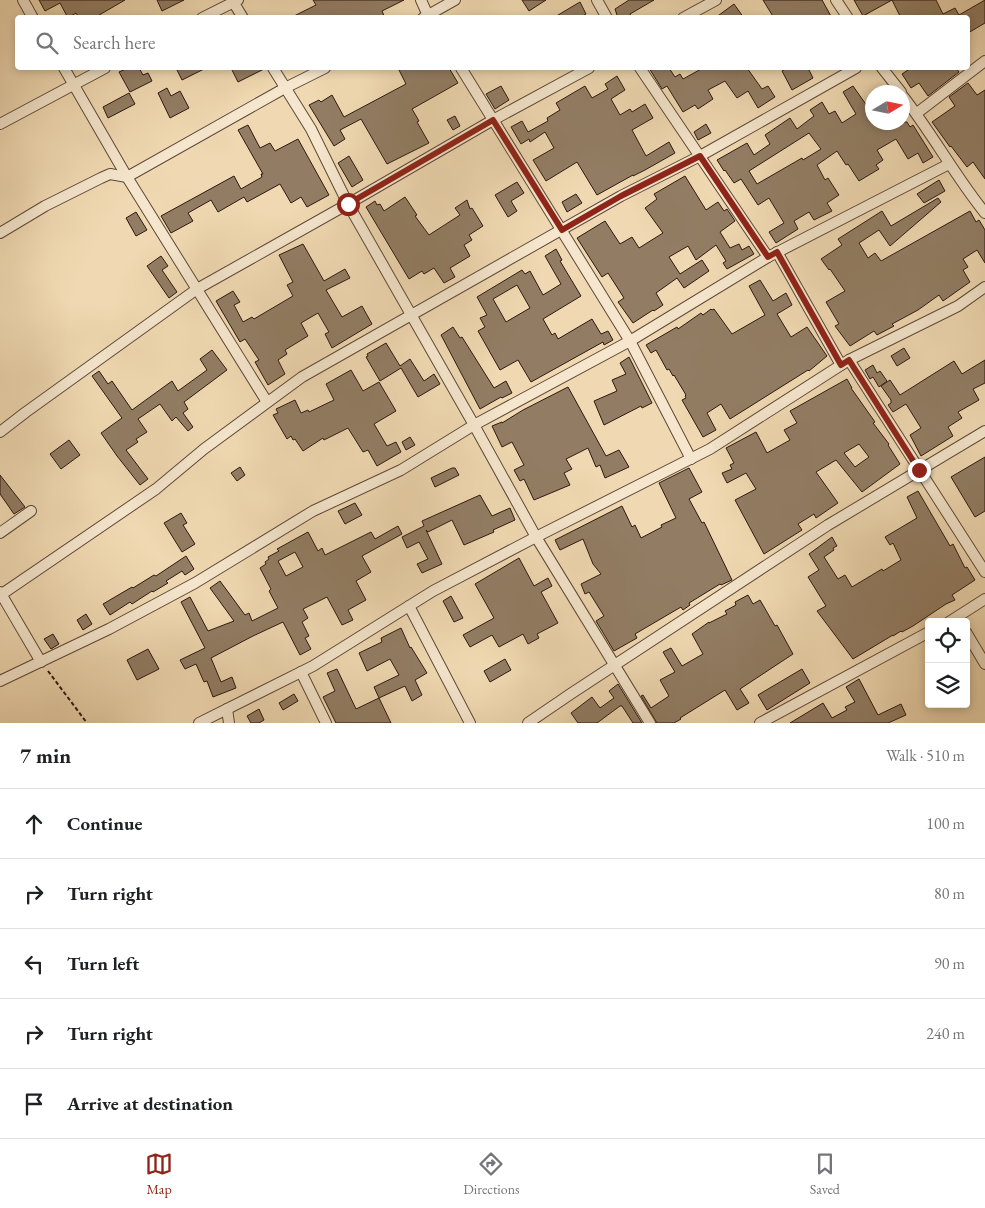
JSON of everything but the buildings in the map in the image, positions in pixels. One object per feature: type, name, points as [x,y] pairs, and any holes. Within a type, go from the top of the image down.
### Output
[{"type":"street","points":[[23,0],[32,15]]},
{"type":"street","points":[[420,0],[426,15]]},
{"type":"street","points":[[430,15],[455,0]]},
{"type":"street","points":[[597,0],[606,15]]},
{"type":"street","points":[[688,15],[716,0]]},
{"type":"street","points":[[836,0],[846,15]]},
{"type":"street","points":[[208,15],[234,1],[241,15]]},
{"type":"street","points":[[916,113],[985,61]]},
{"type":"street","points":[[65,70],[127,177],[267,402]]},
{"type":"street","points":[[0,124],[100,70]]},
{"type":"street","points":[[274,70],[311,129],[348,204],[412,314],[536,537],[650,723]]},
{"type":"street","points":[[0,233],[45,206],[110,174],[127,177],[285,88],[321,70]]},
{"type":"street","points":[[461,70],[630,341],[691,459]]},
{"type":"street","points":[[0,432],[197,289],[493,120],[585,70]]},
{"type":"street","points":[[641,70],[700,156],[773,254],[919,470],[985,572]]},
{"type":"street","points":[[41,662],[1,593],[156,489],[204,449],[302,377],[621,196],[700,156],[852,70]]},
{"type":"street","points":[[884,70],[895,85]]},
{"type":"street","points":[[910,105],[949,164],[985,213]]},
{"type":"street","points":[[0,681],[109,629],[195,583],[313,512],[401,470],[474,425],[630,341],[773,254],[949,164]]},
{"type":"street","points":[[199,723],[313,666],[433,591],[710,449],[845,362],[958,306],[985,287]]},
{"type":"street","points":[[528,723],[828,525],[985,431]]},
{"type":"street","points":[[0,533],[31,511]]},
{"type":"street","points":[[958,618],[985,599]]},
{"type":"street","points":[[409,606],[470,723]]},
{"type":"street","points":[[764,722],[925,634]]},
{"type":"street","points":[[970,639],[985,664]]},
{"type":"street","points":[[301,672],[326,723]]},
{"type":"street","points":[[227,709],[229,723]]},
{"type":"path","points":[[41,662],[87,723]]},
{"type":"route","points":[[348,204],[493,120],[562,230],[621,196],[700,156],[768,257],[777,252],[841,365],[849,360],[919,470]]}]
